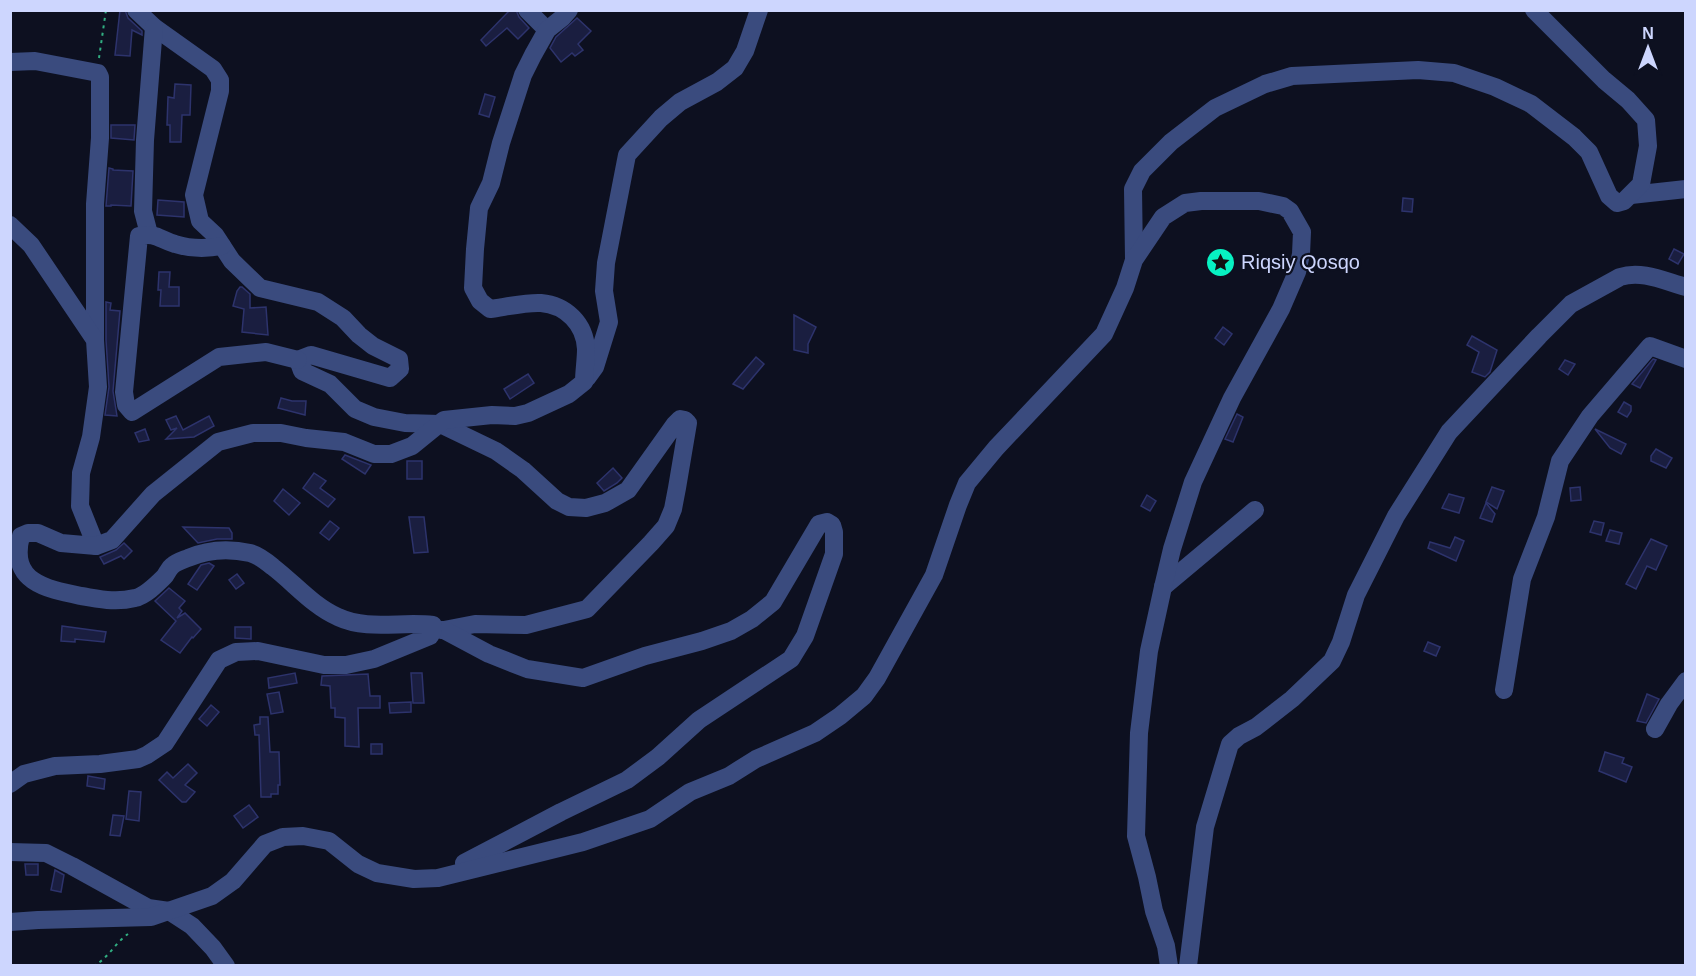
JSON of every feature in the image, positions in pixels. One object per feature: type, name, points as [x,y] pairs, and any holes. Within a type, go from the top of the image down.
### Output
[{"type":"street","points":[[136,10],[154,27],[213,69],[220,80],[220,92],[194,195],[200,221],[215,235],[232,261],[260,288],[318,302],[343,318],[359,335],[374,346],[399,359],[400,369],[390,378],[311,355],[298,360],[266,352],[219,357],[132,412],[126,405],[124,392],[139,236],[149,234],[175,244],[205,249],[222,246]]},
{"type":"street","points":[[527,10],[547,30]]},
{"type":"street","points":[[569,10],[547,30],[523,75],[491,183],[479,208],[474,249],[473,288],[480,301],[490,309],[542,303],[561,309],[573,316],[581,327],[586,347],[584,382]]},
{"type":"street","points":[[428,879],[479,857],[561,812],[627,780],[658,757],[699,720],[791,659],[805,636],[834,554],[832,525],[827,522],[819,524],[773,602],[752,620],[731,631],[702,641],[645,656],[583,678],[527,669],[489,654],[433,625],[416,623],[372,625],[339,618],[321,608],[291,581],[253,554],[221,548],[201,552],[172,565],[163,577],[138,598],[104,601],[46,588],[33,581],[24,571],[18,551],[21,536],[38,533],[61,543],[96,546],[112,540],[153,494],[218,442],[253,433],[281,433],[344,442],[374,454],[391,454],[412,446],[444,420],[492,415],[515,416],[528,413],[569,394],[584,382],[595,367],[609,322],[604,291],[606,262],[627,155],[661,118],[680,102],[717,82],[735,68],[745,51],[759,10]]},
{"type":"street","points":[[1134,260],[1133,189],[1142,171],[1171,142],[1215,108],[1265,84],[1292,76],[1418,70],[1454,73],[1495,87],[1531,104],[1574,136],[1589,152],[1609,196],[1617,203],[1624,201],[1641,184],[1648,146],[1646,120],[1534,10]]},
{"type":"street","points":[[149,234],[143,211],[144,152],[154,27]]},
{"type":"street","points":[[10,62],[35,62],[98,73],[100,77],[100,138],[95,204],[95,340],[98,387],[91,437],[81,473],[80,506],[96,546]]},
{"type":"street","points":[[1631,195],[1686,189]]},
{"type":"street","points":[[10,922],[151,918],[212,896],[233,881],[265,844],[283,837],[303,836],[329,841],[358,864],[377,873],[414,879],[438,878],[583,842],[650,819],[690,792],[729,776],[756,759],[815,733],[864,696],[878,678],[934,574],[967,483],[996,448],[1104,334],[1125,288],[1134,260],[1163,217],[1185,203],[1248,201],[1283,206],[1290,211],[1302,232],[1301,254],[1290,290],[1281,309],[1232,398],[1193,482],[1172,549],[1149,651],[1139,733],[1136,836],[1148,877],[1154,911],[1166,946],[1169,966]]},
{"type":"street","points":[[10,225],[31,245],[95,340]]},
{"type":"street","points":[[1188,966],[1205,827],[1230,744],[1292,699],[1332,661],[1341,642],[1356,595],[1396,516],[1449,432],[1571,304],[1629,274],[1641,274],[1686,287]]},
{"type":"street","points":[[1504,690],[1522,579],[1546,517],[1560,461],[1590,416],[1650,346],[1686,359]]},
{"type":"street","points":[[10,784],[24,774],[55,766],[100,764],[138,759],[147,755],[165,742],[219,660],[236,652],[258,651],[324,665],[346,664],[391,653],[439,630],[475,624],[526,625],[587,609],[666,526],[677,488],[688,423],[685,420],[680,419],[675,424],[628,490],[605,503],[586,508],[569,507],[557,501],[524,470],[496,452],[440,424],[405,423],[374,417],[355,409],[330,384],[302,371],[298,360]]},
{"type":"street","points":[[1163,587],[1255,510]]},
{"type":"street","points":[[1655,729],[1669,704],[1686,681]]},
{"type":"street","points":[[10,852],[46,853],[148,908],[169,911],[192,926],[226,966]]},
{"type":"path","points":[[98,73],[106,10]]},
{"type":"path","points":[[93,966],[100,963],[118,941],[127,934]]},
{"type":"building","points":[[120,10],[125,10],[128,18],[142,31],[142,35],[132,30],[130,56],[115,55]]},
{"type":"building","points":[[510,10],[516,10],[529,28],[518,39],[507,28],[486,46],[481,40]]},
{"type":"building","points":[[577,18],[591,31],[578,44],[583,50],[575,56],[572,53],[561,62],[550,48],[556,37]]},
{"type":"building","points":[[175,84],[191,85],[190,115],[182,115],[181,142],[170,142],[170,125],[167,125],[168,97],[174,98]]},
{"type":"building","points":[[485,94],[495,97],[489,117],[479,114]]},
{"type":"building","points":[[111,125],[135,125],[134,140],[111,138]]},
{"type":"building","points":[[109,168],[133,171],[131,206],[106,206]]},
{"type":"building","points":[[1403,198],[1413,199],[1412,212],[1402,211]]},
{"type":"building","points":[[158,200],[184,202],[184,217],[157,215]]},
{"type":"building","points":[[1674,249],[1684,254],[1678,264],[1669,259]]},
{"type":"building","points":[[159,272],[170,272],[169,287],[179,287],[179,306],[160,306]]},
{"type":"building","points":[[240,287],[250,294],[250,308],[266,307],[268,335],[242,332],[244,309],[233,306]]},
{"type":"building","points":[[106,302],[111,303],[110,310],[120,311],[113,391],[117,416],[105,415],[109,387]]},
{"type":"building","points":[[794,315],[816,327],[808,344],[808,353],[794,350]]},
{"type":"building","points":[[1223,327],[1232,334],[1224,345],[1215,338]]},
{"type":"building","points":[[1472,336],[1497,350],[1490,372],[1485,377],[1472,372],[1479,352],[1467,345]]},
{"type":"building","points":[[756,357],[764,364],[743,389],[733,384]]},
{"type":"building","points":[[1653,359],[1656,360],[1640,388],[1632,384]]},
{"type":"building","points":[[1565,360],[1575,364],[1568,375],[1559,369]]},
{"type":"building","points":[[528,374],[534,383],[510,399],[504,389]]},
{"type":"building","points":[[281,398],[306,401],[305,415],[278,408]]},
{"type":"building","points":[[1624,402],[1631,406],[1627,417],[1618,412]]},
{"type":"building","points":[[1237,414],[1243,417],[1233,442],[1225,439]]},
{"type":"building","points":[[176,416],[183,430],[209,416],[214,426],[194,437],[166,439],[177,428],[171,430],[166,420]]},
{"type":"building","points":[[145,429],[149,440],[139,442],[135,433]]},
{"type":"building","points":[[1595,429],[1626,444],[1621,454],[1610,448]]},
{"type":"building","points":[[1656,449],[1672,458],[1666,468],[1651,461],[1651,456]]},
{"type":"building","points":[[345,455],[371,465],[365,474],[342,459]]},
{"type":"building","points":[[407,461],[422,461],[422,479],[407,479]]},
{"type":"building","points":[[613,468],[622,478],[604,491],[597,483]]},
{"type":"building","points":[[314,473],[326,481],[320,488],[335,499],[328,507],[303,488]]},
{"type":"building","points":[[1492,487],[1504,491],[1497,509],[1486,502]]},
{"type":"building","points":[[1580,487],[1581,500],[1571,501],[1570,488]]},
{"type":"building","points":[[283,489],[300,503],[289,515],[274,501]]},
{"type":"building","points":[[1449,494],[1464,498],[1459,513],[1442,508]]},
{"type":"building","points":[[1147,495],[1156,501],[1150,511],[1141,506]]},
{"type":"building","points":[[1486,503],[1495,514],[1492,522],[1480,518]]},
{"type":"building","points":[[409,517],[424,517],[428,552],[414,553]]},
{"type":"building","points":[[330,521],[339,528],[329,540],[320,533]]},
{"type":"building","points":[[1594,521],[1604,523],[1601,535],[1590,532]]},
{"type":"building","points":[[183,527],[229,528],[232,539],[198,543]]},
{"type":"building","points":[[1610,530],[1622,533],[1619,544],[1606,541]]},
{"type":"building","points":[[1455,537],[1464,541],[1456,561],[1428,548],[1430,542],[1450,548]]},
{"type":"building","points":[[1651,539],[1667,546],[1656,570],[1647,566],[1636,589],[1626,584]]},
{"type":"building","points":[[124,543],[132,551],[124,559],[121,556],[104,564],[100,557],[116,550]]},
{"type":"building","points":[[209,563],[214,566],[197,590],[188,584],[201,565]]},
{"type":"building","points":[[237,574],[244,583],[236,589],[229,580]]},
{"type":"building","points":[[169,588],[185,601],[179,608],[182,611],[177,618],[185,613],[201,629],[180,653],[161,640],[176,621],[155,601]]},
{"type":"building","points":[[62,626],[106,632],[104,642],[75,639],[75,642],[61,641]]},
{"type":"building","points":[[235,627],[251,627],[251,639],[235,638]]},
{"type":"building","points":[[1428,642],[1440,647],[1436,656],[1424,651]]},
{"type":"building","points":[[295,673],[297,683],[269,688],[268,678]]},
{"type":"building","points":[[411,673],[422,673],[424,703],[413,703]]},
{"type":"building","points":[[368,674],[370,696],[380,696],[380,708],[358,708],[359,747],[345,746],[345,718],[335,717],[335,708],[331,708],[330,686],[321,685],[322,676]]},
{"type":"building","points":[[279,692],[283,712],[271,714],[267,694]]},
{"type":"building","points":[[1647,694],[1659,699],[1646,723],[1637,721]]},
{"type":"building","points":[[411,702],[411,712],[390,713],[389,703]]},
{"type":"building","points":[[211,705],[219,712],[207,726],[199,719]]},
{"type":"building","points":[[260,717],[268,717],[270,752],[279,752],[280,785],[278,785],[278,794],[271,794],[271,797],[261,797],[259,735],[255,735],[254,725],[260,724]]},
{"type":"building","points":[[371,744],[382,744],[382,754],[371,754]]},
{"type":"building","points":[[1605,752],[1624,758],[1622,763],[1632,767],[1626,782],[1599,771]]},
{"type":"building","points":[[188,764],[197,773],[185,785],[195,792],[186,802],[182,802],[159,780],[167,772],[173,778]]},
{"type":"building","points":[[88,776],[105,779],[104,789],[87,786]]},
{"type":"building","points":[[129,791],[141,792],[139,821],[126,819]]},
{"type":"building","points":[[249,805],[258,817],[243,828],[234,816]]},
{"type":"building","points":[[113,815],[124,816],[120,836],[110,835]]},
{"type":"building","points":[[25,864],[38,864],[38,875],[26,875]]},
{"type":"building","points":[[55,870],[64,875],[61,892],[51,890]]},
{"type":"place","name":"Riqsiy Qosqo","points":[[1220,262]]}]
